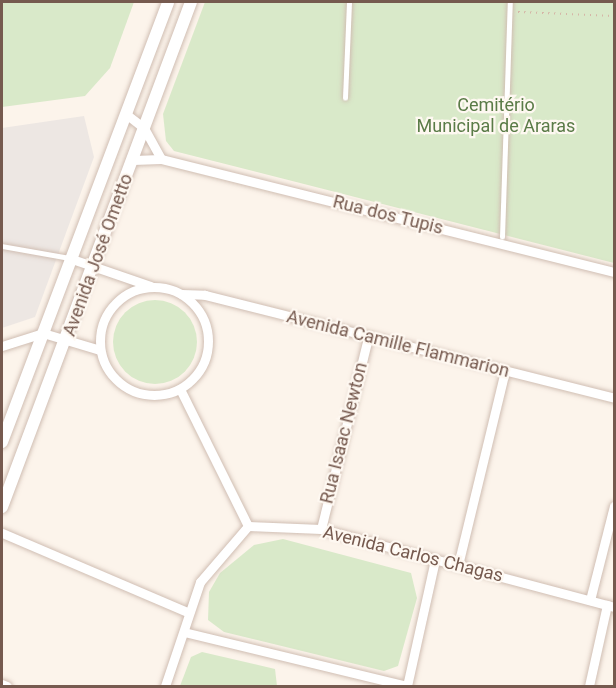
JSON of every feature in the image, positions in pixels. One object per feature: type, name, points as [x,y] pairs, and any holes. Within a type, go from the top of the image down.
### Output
[{"type":"street","name":"Avenida José Ometto","points":[[2,442],[168,2]]},
{"type":"street","name":"Avenida José Ometto","points":[[2,507],[67,339],[191,2]]},
{"type":"street","points":[[126,114],[144,128],[161,159]]},
{"type":"street","name":"Rua dos Tupis","points":[[133,160],[161,159],[615,272]]},
{"type":"street","points":[[72,259],[180,294],[203,318],[207,342],[202,365],[180,388],[137,392],[113,376],[100,350],[107,314],[119,299],[153,286]]},
{"type":"street","name":"Avenida Camille Flammarion","points":[[180,294],[205,295],[615,398]]},
{"type":"street","points":[[2,346],[43,333],[100,350]]},
{"type":"street","name":"Rua Isaac Newton","points":[[321,529],[368,337]]},
{"type":"street","points":[[458,565],[505,371]]},
{"type":"street","points":[[165,687],[184,632],[187,612],[200,582],[248,526],[180,388]]},
{"type":"street","points":[[590,600],[615,506]]},
{"type":"street","name":"Avenida Carlos Chagas","points":[[248,526],[321,529],[611,606]]},
{"type":"street","points":[[2,533],[187,612]]},
{"type":"street","points":[[184,632],[407,686],[435,560]]},
{"type":"street","points":[[589,687],[611,606]]},
{"type":"street","points":[[2,684],[7,687]]},
{"type":"lane","points":[[345,98],[349,2]]},
{"type":"lane","points":[[502,237],[510,2]]},
{"type":"lane","points":[[2,246],[72,259]]},
{"type":"path","points":[[510,12],[615,15]]},
{"type":"shaded area","points":[[84,116],[94,157],[35,317],[2,328],[2,128]]},
{"type":"green space","points":[[2,2],[134,2],[110,68],[85,96],[2,107]]},
{"type":"green space","name":"Cemitério Municipal de Araras","points":[[205,2],[614,2],[614,263],[174,151],[166,141],[163,114]]},
{"type":"green space","points":[[147,300],[163,300],[179,307],[190,318],[197,334],[194,358],[185,372],[163,384],[147,384],[131,377],[120,366],[113,350],[113,334],[120,318],[131,307]]},
{"type":"green space","points":[[283,539],[411,573],[417,598],[398,666],[384,671],[224,632],[208,620],[209,592],[220,573],[254,545]]},
{"type":"green space","points":[[202,652],[275,669],[277,686],[180,686],[191,657]]}]
